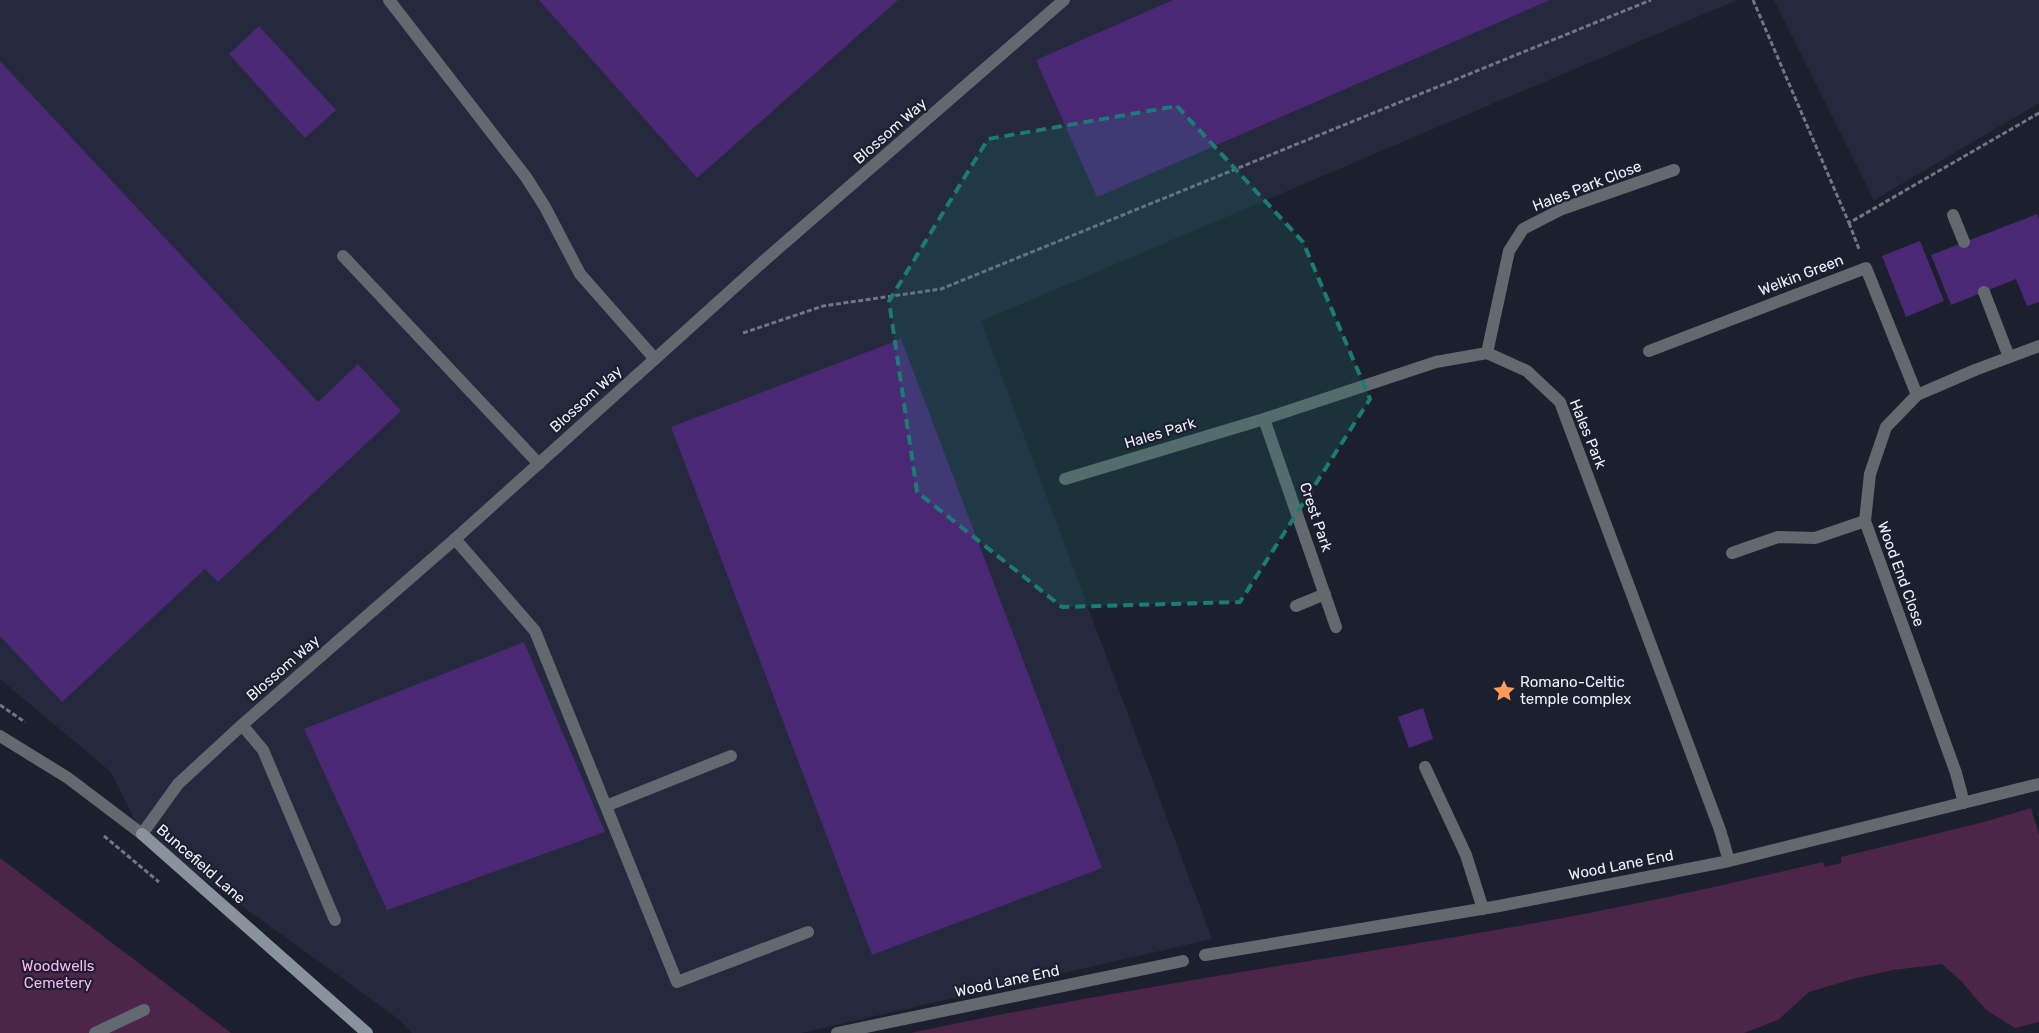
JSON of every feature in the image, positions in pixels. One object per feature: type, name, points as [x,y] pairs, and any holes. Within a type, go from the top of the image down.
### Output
[{"type":"street","points":[[389,0],[526,178],[545,207],[580,274],[655,359]]},
{"type":"street","name":"Blossom Way","points":[[142,834],[178,784],[242,725],[455,539],[1058,2]]},
{"type":"street","name":"Hales Park Close","points":[[1487,353],[1509,251],[1523,229],[1562,209],[1674,170]]},
{"type":"street","points":[[1953,215],[1964,242]]},
{"type":"street","points":[[343,256],[539,464]]},
{"type":"street","name":"Welkin Green","points":[[1649,351],[1866,268],[1917,395]]},
{"type":"street","points":[[1984,292],[2009,357]]},
{"type":"street","name":"Wood End Close","points":[[1964,803],[1956,773],[1864,521],[1870,474],[1886,427],[1917,395],[1975,370],[2039,346]]},
{"type":"street","name":"Hales Park","points":[[1065,479],[1264,419],[1436,362],[1487,353],[1528,371],[1560,402],[1716,821],[1729,861]]},
{"type":"street","name":"Crest Park","points":[[1264,419],[1336,627]]},
{"type":"street","points":[[1732,553],[1778,537],[1815,538],[1864,521]]},
{"type":"street","points":[[455,539],[535,631],[677,982],[808,932]]},
{"type":"street","points":[[1296,606],[1325,594]]},
{"type":"street","points":[[242,725],[263,750],[336,920]]},
{"type":"street","name":"Buncefield Lane","points":[[0,736],[68,778],[142,834],[367,1033]]},
{"type":"street","points":[[606,806],[731,756]]},
{"type":"street","points":[[1425,767],[1466,855],[1483,909]]},
{"type":"street","name":"Wood Lane End","points":[[1205,955],[1483,909],[1729,861],[2039,784]]},
{"type":"street","name":"Wood Lane End","points":[[837,1033],[1183,961]]},
{"type":"street","points":[[95,1033],[144,1010]]},
{"type":"path","points":[[743,333],[823,306],[941,289],[1651,0]]},
{"type":"path","points":[[1754,0],[1850,223],[2039,113]]},
{"type":"highlighted area","points":[[1177,106],[1303,242],[1370,399],[1240,602],[1062,607],[917,492],[889,301],[988,139]]},
{"type":"shaded area","points":[[0,0],[1737,0],[981,321],[1212,939],[801,1033],[412,1033],[400,1020],[142,834],[111,772],[0,679]]},
{"type":"shaded area","points":[[1774,0],[2039,0],[2039,103],[1874,200]]},
{"type":"green space","points":[[2031,808],[2039,835],[2039,1022],[2015,1028],[1986,1010],[1962,982],[1942,964],[1893,970],[1856,978],[1809,992],[1778,1020],[1744,1033],[911,1033],[1061,1003],[1552,920],[1668,897],[1823,862],[1825,867],[1841,863],[1841,857],[1984,822]]},
{"type":"green space","name":"Woodwells Cemetery","points":[[0,858],[231,1033],[0,1033]]},
{"type":"building","points":[[539,0],[898,0],[697,178]]},
{"type":"building","points":[[1173,0],[1550,0],[1097,197],[1036,60]]},
{"type":"building","points":[[259,26],[336,110],[305,138],[229,54]]},
{"type":"building","points":[[0,61],[318,402],[358,364],[401,411],[218,582],[205,569],[62,702],[0,636]]},
{"type":"building","points":[[2037,214],[2039,219],[2039,302],[2027,306],[2016,279],[1951,305],[1931,255]]},
{"type":"building","points":[[1920,241],[1944,301],[1906,317],[1882,256]]},
{"type":"building","points":[[901,339],[1102,868],[872,955],[671,427]]},
{"type":"building","points":[[524,642],[605,832],[387,910],[304,729]]},
{"type":"building","points":[[1423,708],[1433,739],[1409,748],[1398,717]]},
{"type":"place","name":"Romano-Celtic temple complex","points":[[1504,691]]}]
